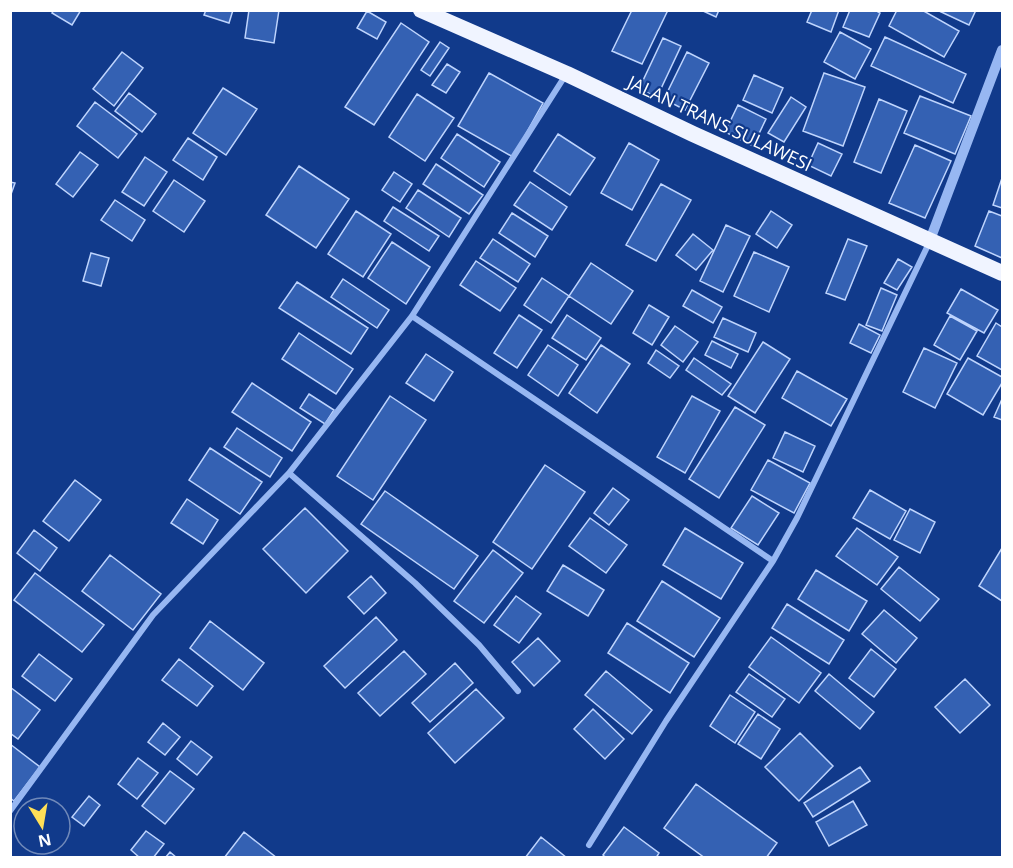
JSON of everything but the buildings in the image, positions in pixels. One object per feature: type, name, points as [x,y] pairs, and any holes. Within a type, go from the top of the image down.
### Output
[{"type":"highway","name":"JALAN TRANS SULAWESI","points":[[421,10],[567,74],[693,134],[1002,273]]},
{"type":"street","points":[[589,845],[666,721],[773,561],[797,518],[930,240],[1002,50]]},
{"type":"street","points":[[10,812],[153,615],[289,473],[412,315],[567,74]]},
{"type":"street","points":[[412,315],[773,561]]},
{"type":"street","points":[[289,473],[415,583],[479,645],[518,691]]}]
